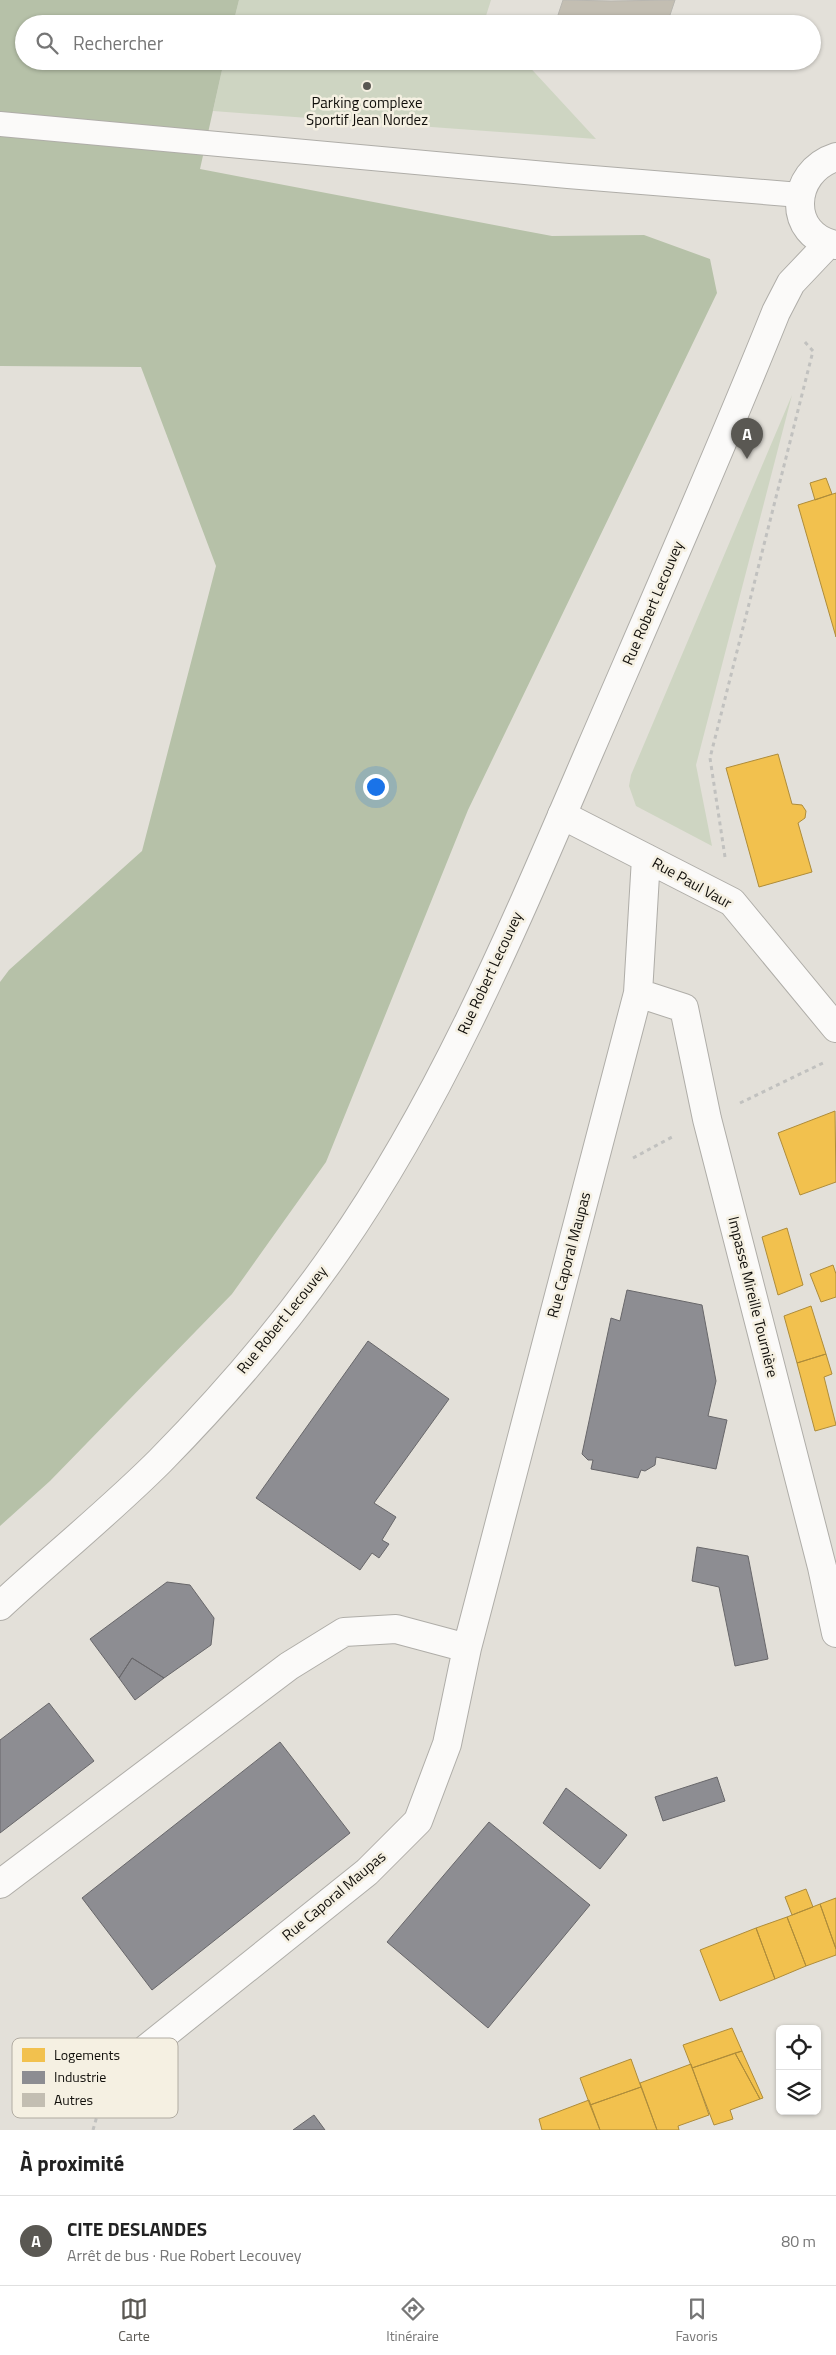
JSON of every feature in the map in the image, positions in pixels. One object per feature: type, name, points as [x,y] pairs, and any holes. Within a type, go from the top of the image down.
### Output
[{"type":"street","points":[[832,244],[815,236],[806,224],[800,210],[800,195],[804,180],[813,169],[825,160],[836,157]]},
{"type":"street","name":"Rue Robert Lecouvey","points":[[0,1606],[159,1462],[282,1324],[338,1248],[402,1147],[472,1015],[562,815],[776,312],[791,283],[832,244]]},
{"type":"street","name":"Rue Paul Vaur","points":[[562,815],[732,902],[836,1028]]},
{"type":"street","name":"Rue Caporal Maupas","points":[[160,2038],[367,1872],[418,1821],[447,1744],[467,1648],[638,993],[646,858]]},
{"type":"street","name":"Impasse Mireille Tournière","points":[[638,993],[684,1008],[707,1119],[822,1566],[836,1633]]},
{"type":"street","points":[[0,1884],[289,1666],[344,1632],[396,1629],[467,1648]]},
{"type":"lane","points":[[0,124],[558,176],[800,195]]},
{"type":"path","points":[[732,902],[710,758],[814,351],[776,312]]},
{"type":"green space","points":[[0,0],[239,0],[235,15],[15,15],[15,70],[222,70],[200,169],[552,236],[644,235],[710,259],[717,293],[468,810],[326,1162],[232,1294],[50,1481],[0,1526],[0,982],[9,970],[142,851],[216,566],[141,367],[0,366]]},
{"type":"green space","points":[[239,0],[491,0],[486,15],[235,15]]},
{"type":"green space","points":[[222,70],[532,70],[596,139],[213,111]]},
{"type":"green space","points":[[792,395],[696,765],[712,846],[636,806],[629,786],[631,775]]},
{"type":"building: Logements","points":[[826,478],[832,494],[815,500],[810,483]]},
{"type":"building: Logements","points":[[836,493],[836,637],[798,505]]},
{"type":"building: Logements","points":[[778,754],[792,804],[802,805],[806,811],[805,818],[798,823],[812,872],[759,887],[726,768]]},
{"type":"building: Logements","points":[[835,1111],[836,1182],[800,1195],[778,1133]]},
{"type":"building: Logements","points":[[787,1228],[803,1285],[778,1295],[762,1237]]},
{"type":"building: Logements","points":[[833,1265],[836,1274],[836,1297],[821,1302],[810,1274]]},
{"type":"building: Logements","points":[[811,1306],[826,1354],[797,1363],[784,1316]]},
{"type":"building: Logements","points":[[826,1354],[832,1374],[824,1377],[836,1425],[815,1431],[797,1363]]},
{"type":"building: Logements","points":[[806,1889],[813,1907],[792,1915],[785,1897]]},
{"type":"building: Logements","points":[[836,1898],[836,1949],[820,1904]]},
{"type":"building: Logements","points":[[820,1904],[836,1949],[836,1955],[806,1966],[787,1917]]},
{"type":"building: Logements","points":[[787,1917],[806,1966],[775,1979],[756,1928]]},
{"type":"building: Logements","points":[[756,1928],[775,1979],[720,2001],[700,1950]]},
{"type":"building: Logements","points":[[732,2028],[742,2051],[692,2068],[683,2045]]},
{"type":"building: Logements","points":[[742,2051],[763,2098],[760,2099],[735,2053]]},
{"type":"building: Logements","points":[[735,2053],[760,2099],[730,2110],[733,2119],[714,2125],[692,2068]]},
{"type":"building: Logements","points":[[631,2059],[641,2087],[590,2105],[580,2078]]},
{"type":"building: Logements","points":[[691,2064],[709,2115],[678,2126],[679,2130],[657,2130],[640,2083]]},
{"type":"building: Logements","points":[[641,2087],[657,2130],[600,2130],[590,2105]]},
{"type":"building: Logements","points":[[589,2100],[600,2130],[542,2130],[539,2119]]},
{"type":"building: Industrie","points":[[627,1290],[702,1305],[716,1381],[708,1416],[727,1420],[716,1469],[656,1457],[655,1465],[645,1471],[641,1470],[638,1478],[591,1469],[593,1460],[588,1460],[582,1454],[611,1318],[620,1321]]},
{"type":"building: Industrie","points":[[368,1341],[449,1399],[374,1503],[396,1517],[382,1540],[389,1544],[379,1558],[372,1553],[360,1570],[256,1498]]},
{"type":"building: Industrie","points":[[697,1547],[748,1556],[768,1659],[735,1666],[719,1587],[692,1581]]},
{"type":"building: Industrie","points":[[167,1582],[190,1585],[214,1618],[211,1645],[164,1678],[132,1658],[119,1678],[90,1639]]},
{"type":"building: Industrie","points":[[132,1658],[164,1678],[135,1700],[119,1678]]},
{"type":"building: Industrie","points":[[49,1703],[94,1761],[0,1833],[0,1740]]},
{"type":"building: Industrie","points":[[280,1742],[350,1833],[152,1990],[82,1898]]},
{"type":"building: Industrie","points":[[717,1777],[725,1801],[663,1821],[655,1797]]},
{"type":"building: Industrie","points":[[566,1788],[627,1835],[600,1869],[543,1823]]},
{"type":"building: Industrie","points":[[489,1822],[590,1905],[488,2028],[387,1942]]},
{"type":"building: Industrie","points":[[314,2115],[325,2130],[293,2130]]},
{"type":"building: Autres","points":[[563,0],[675,0],[670,15],[558,15]]},
{"type":"place","name":"Parking complexe Sportif Jean Nordez","points":[[367,86]]},
{"type":"place","name":"CITE DESLANDES","points":[[747,459]]}]
